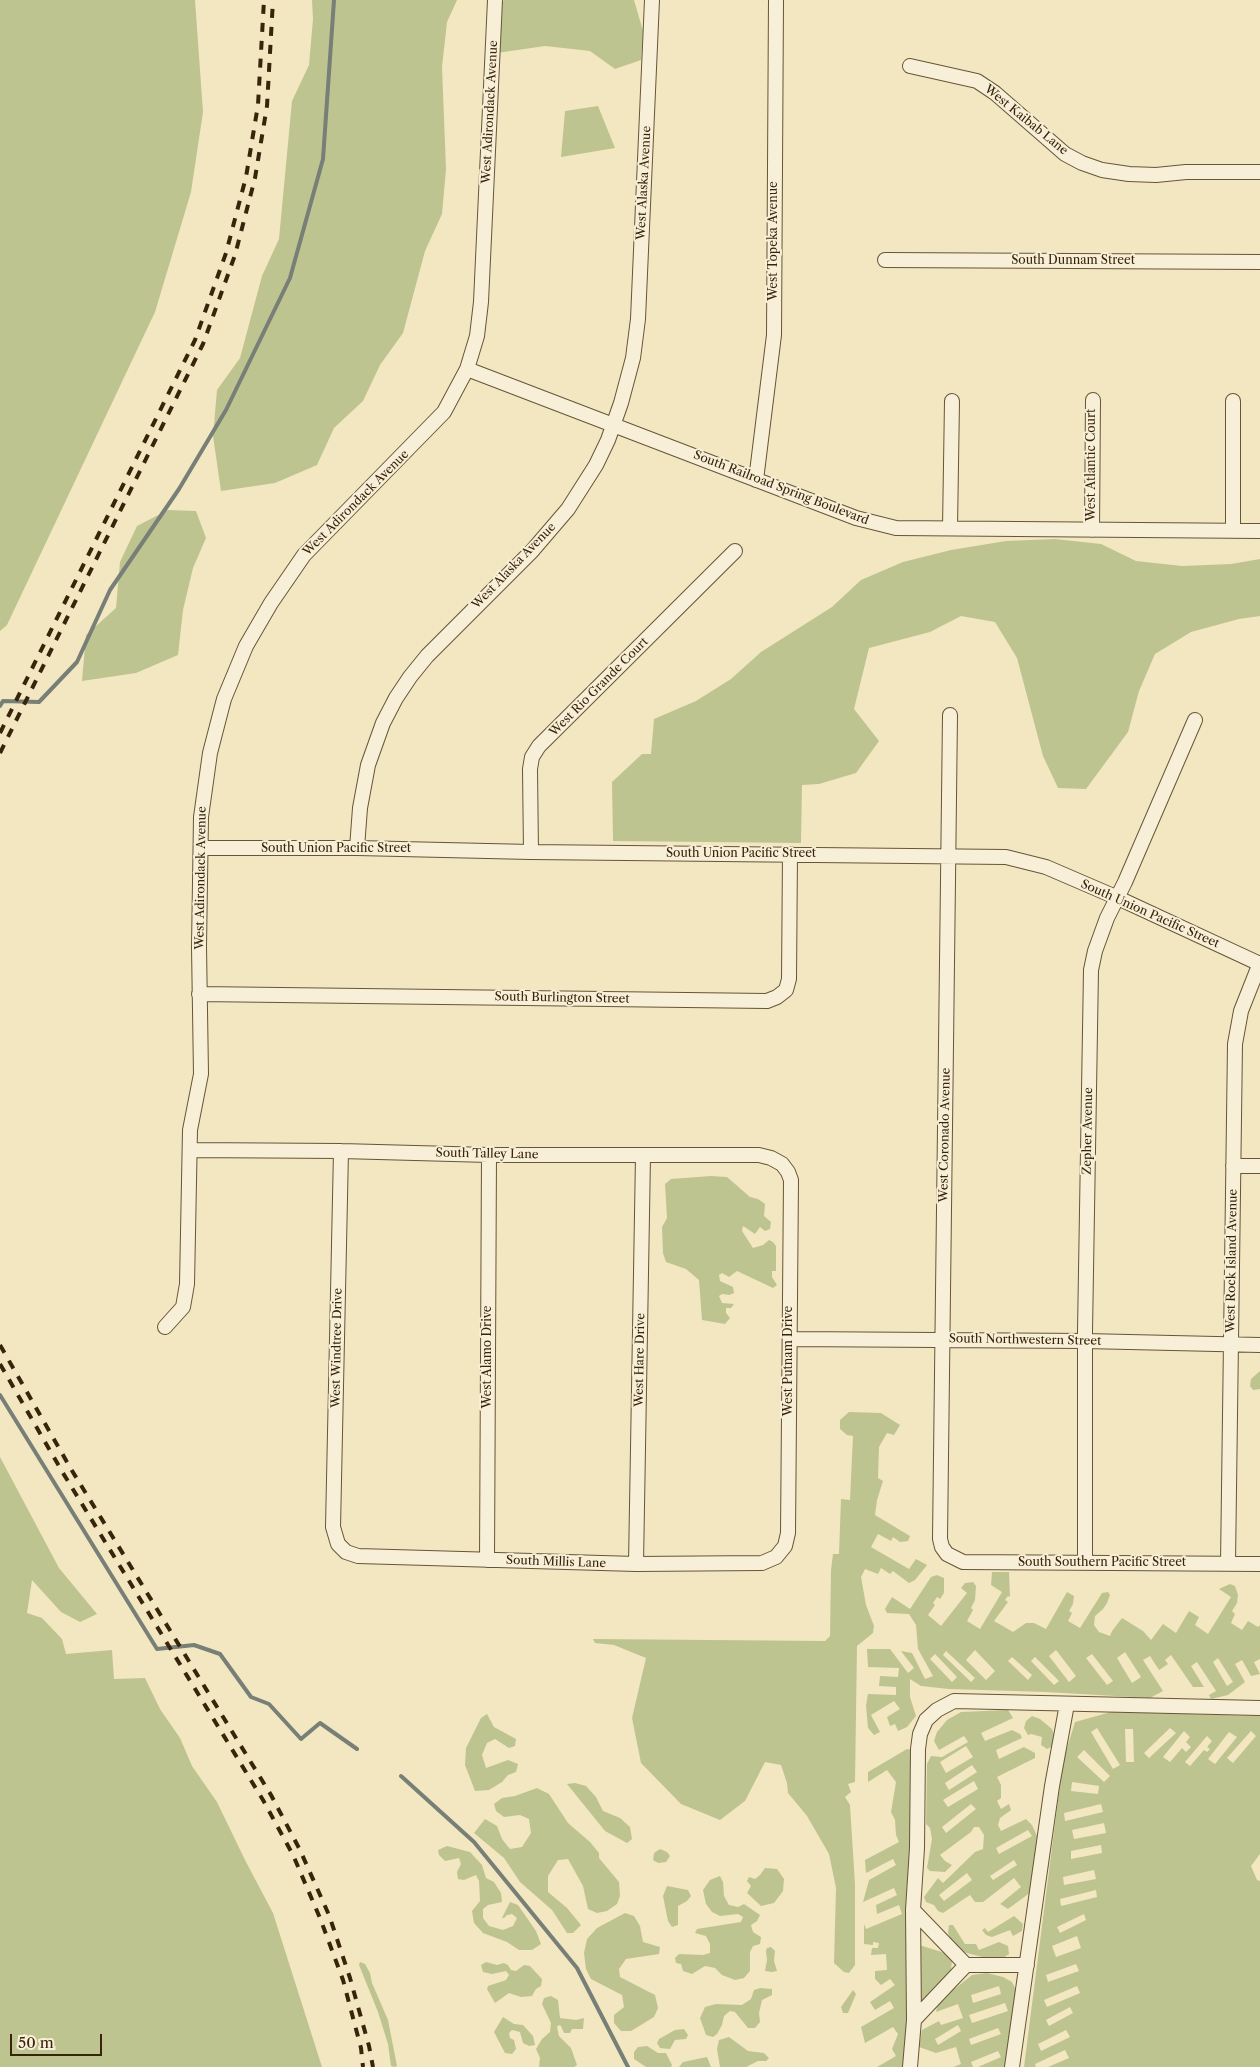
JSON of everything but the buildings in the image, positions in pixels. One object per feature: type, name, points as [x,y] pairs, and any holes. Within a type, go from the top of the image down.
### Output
[{"type":"street","name":"West Adirondack Avenue","points":[[165,1327],[183,1307],[186,1284],[190,1130],[201,1074],[199,994],[201,817],[210,753],[224,699],[246,646],[271,603],[304,555],[444,412],[467,369],[477,336],[481,302],[495,0]]},
{"type":"street","name":"West Alaska Avenue","points":[[357,848],[360,808],[368,765],[383,723],[396,698],[410,676],[427,656],[532,551],[568,509],[596,465],[614,424],[633,358],[638,319],[652,0]]},
{"type":"street","name":"West Topeka Avenue","points":[[756,480],[774,335],[776,0]]},
{"type":"street","name":"West Kaibab Lane","points":[[910,66],[978,81],[1065,154],[1102,170],[1156,175],[1186,172],[1260,172]]},
{"type":"street","name":"South Dunnam Street","points":[[885,260],[1260,262]]},
{"type":"street","name":"South Railroad Spring Boulevard","points":[[467,369],[756,480],[874,523],[896,528],[1260,530]]},
{"type":"street","name":"West Atlantic Court","points":[[1092,530],[1093,400]]},
{"type":"street","points":[[950,528],[952,401]]},
{"type":"street","points":[[1233,401],[1233,530]]},
{"type":"street","name":"West Rio Grande Court","points":[[531,852],[530,769],[532,757],[539,746],[736,552]]},
{"type":"street","name":"West Coronado Avenue","points":[[947,1554],[940,1539],[950,715]]},
{"type":"street","name":"Zepher Avenue","points":[[1085,1562],[1085,1340],[1091,970],[1095,951],[1107,918],[1118,898],[1195,720]]},
{"type":"street","name":"South Union Pacific Street","points":[[201,848],[357,848],[531,852],[1006,857],[1046,867],[1260,964]]},
{"type":"street","name":"South Burlington Street","points":[[199,994],[767,1001],[777,998],[786,990],[790,979],[790,854]]},
{"type":"street","name":"West Rock Island Avenue","points":[[1228,1563],[1236,1028],[1260,964]]},
{"type":"street","name":"South Talley Lane","points":[[190,1150],[341,1151],[489,1155],[758,1156],[771,1158],[782,1164]]},
{"type":"street","name":"West Windtree Drive","points":[[338,1544],[333,1527],[341,1151]]},
{"type":"street","name":"West Alamo Drive","points":[[487,1560],[489,1155]]},
{"type":"street","name":"West Hare Drive","points":[[636,1564],[642,1156]]},
{"type":"street","name":"West Putnam Drive","points":[[776,1557],[785,1546],[788,1534],[791,1180],[782,1164]]},
{"type":"street","points":[[1233,1166],[1260,1166]]},
{"type":"street","name":"South Northwestern Street","points":[[790,1339],[1085,1340],[1260,1345]]},
{"type":"street","name":"South Millis Lane","points":[[338,1544],[346,1552],[358,1556],[487,1560],[636,1564],[762,1563],[776,1557]]},
{"type":"street","name":"South Southern Pacific Street","points":[[947,1554],[962,1562],[1260,1564]]},
{"type":"street","points":[[910,2067],[914,2020],[913,1910],[917,1848],[918,1749],[920,1734],[926,1720],[937,1710],[954,1701],[1260,1708]]},
{"type":"street","points":[[1012,2067],[1052,1786],[1067,1704]]},
{"type":"street","points":[[913,1910],[966,1964],[1027,1965]]},
{"type":"street","points":[[914,2020],[966,1964]]},
{"type":"green space","points":[[0,0],[195,0],[203,112],[191,192],[155,312],[7,625],[0,631]]},
{"type":"green space","points":[[312,0],[457,0],[447,22],[442,67],[446,169],[442,214],[425,251],[403,333],[380,365],[363,401],[334,428],[317,465],[275,483],[221,491],[213,436],[217,390],[240,358],[262,276],[279,239],[292,101],[309,65],[313,19]]},
{"type":"green space","points":[[504,0],[634,0],[643,31],[641,60],[615,69],[590,51],[545,46],[490,54],[495,9]]},
{"type":"green space","points":[[598,106],[615,148],[561,157],[565,111]]},
{"type":"green space","points":[[168,510],[196,511],[206,538],[193,568],[183,610],[178,655],[136,673],[82,681],[86,635],[116,608],[120,562],[137,526]]},
{"type":"green space","points":[[1055,539],[1101,544],[1136,561],[1182,566],[1231,564],[1260,559],[1260,616],[1239,619],[1191,632],[1155,654],[1139,691],[1128,732],[1086,789],[1058,788],[1043,756],[1017,658],[995,622],[961,616],[930,632],[869,648],[854,709],[879,741],[856,773],[819,784],[802,785],[801,843],[613,841],[612,782],[642,754],[651,754],[654,719],[696,701],[731,679],[761,652],[832,607],[861,580],[903,562],[951,550],[1006,541]]},
{"type":"green space","points":[[711,1176],[727,1177],[750,1197],[758,1199],[765,1204],[764,1216],[771,1222],[770,1229],[765,1231],[760,1227],[755,1234],[743,1226],[742,1231],[753,1248],[763,1245],[769,1240],[776,1246],[776,1271],[772,1271],[772,1277],[777,1285],[773,1288],[737,1271],[729,1277],[722,1273],[719,1275],[720,1281],[733,1287],[734,1293],[719,1296],[722,1303],[734,1304],[731,1308],[726,1308],[726,1313],[730,1318],[725,1324],[702,1320],[699,1280],[686,1269],[666,1262],[663,1253],[662,1227],[667,1218],[665,1184],[671,1179]]},
{"type":"green space","points":[[1260,1371],[1260,1389],[1253,1390],[1250,1386],[1251,1379]]},
{"type":"green space","points":[[849,1412],[881,1413],[900,1425],[894,1435],[887,1433],[879,1447],[878,1478],[883,1481],[875,1515],[910,1536],[908,1541],[900,1542],[893,1537],[891,1541],[878,1534],[871,1547],[909,1569],[916,1559],[927,1565],[915,1580],[909,1583],[893,1571],[890,1574],[881,1568],[878,1574],[865,1569],[861,1577],[866,1605],[874,1626],[873,1633],[857,1646],[855,1782],[848,1784],[851,1792],[845,1797],[850,1805],[855,1885],[855,1965],[849,1973],[844,1972],[834,1963],[836,1888],[829,1854],[807,1816],[788,1793],[781,1765],[765,1762],[745,1801],[720,1820],[681,1804],[641,1763],[632,1718],[646,1658],[614,1645],[595,1643],[593,1639],[825,1641],[830,1636],[831,1570],[833,1554],[839,1554],[841,1499],[850,1500],[853,1436],[847,1435],[840,1429],[840,1420]]},
{"type":"green space","points":[[0,1457],[59,1568],[97,1614],[80,1622],[61,1612],[32,1580],[27,1613],[42,1618],[62,1639],[66,1654],[112,1650],[114,1679],[145,1678],[160,1709],[180,1738],[192,1766],[217,1802],[273,1913],[322,2067],[0,2067]]},
{"type":"green space","points":[[992,1572],[1009,1572],[1010,1597],[1008,1596],[1005,1600],[1008,1602],[994,1621],[1013,1632],[1026,1623],[1034,1623],[1046,1629],[1067,1592],[1074,1596],[1073,1604],[1069,1611],[1072,1613],[1068,1621],[1080,1628],[1102,1593],[1108,1592],[1110,1595],[1107,1603],[1095,1616],[1094,1625],[1099,1632],[1110,1636],[1122,1618],[1143,1631],[1151,1640],[1163,1624],[1176,1633],[1189,1611],[1199,1617],[1195,1625],[1208,1634],[1231,1597],[1219,1589],[1230,1584],[1235,1586],[1238,1595],[1237,1603],[1232,1611],[1235,1614],[1231,1623],[1242,1630],[1248,1621],[1258,1627],[1260,1625],[1260,1659],[1254,1662],[1260,1674],[1251,1676],[1242,1660],[1235,1664],[1245,1682],[1228,1695],[1211,1699],[1209,1695],[1216,1691],[1197,1662],[1191,1666],[1204,1687],[1193,1687],[1171,1655],[1165,1660],[1168,1664],[1159,1670],[1150,1656],[1143,1660],[1163,1691],[1150,1698],[949,1689],[921,1686],[910,1679],[910,1697],[916,1716],[907,1727],[898,1731],[895,1724],[890,1726],[887,1717],[900,1709],[894,1701],[871,1715],[880,1732],[874,1735],[868,1728],[866,1705],[868,1694],[896,1695],[896,1687],[879,1686],[880,1676],[898,1677],[899,1668],[868,1667],[867,1649],[890,1649],[908,1673],[914,1668],[901,1651],[912,1653],[925,1679],[933,1676],[918,1649],[916,1625],[909,1614],[887,1613],[885,1609],[892,1597],[910,1609],[931,1577],[937,1575],[944,1578],[944,1593],[940,1599],[937,1597],[933,1603],[935,1605],[928,1615],[941,1626],[967,1593],[961,1588],[965,1583],[973,1582],[976,1586],[975,1600],[971,1608],[973,1610],[967,1621],[980,1629],[1002,1592],[991,1585]],"holes":[[[975,1650],[995,1671],[986,1680],[966,1660]],[[1056,1650],[1076,1676],[1069,1682],[1049,1656]],[[946,1651],[975,1678],[971,1682],[943,1655]],[[1125,1652],[1141,1677],[1132,1683],[1117,1658]],[[935,1654],[957,1677],[952,1682],[930,1659]],[[1092,1654],[1113,1681],[1107,1685],[1086,1658]],[[1012,1657],[1032,1675],[1028,1680],[1008,1661]],[[1035,1657],[1059,1681],[1054,1685],[1031,1661]],[[1218,1658],[1233,1682],[1227,1686],[1213,1662]]]},
{"type":"green space","points":[[1008,1710],[1013,1718],[981,1733],[985,1741],[1012,1730],[1020,1734],[1022,1738],[996,1750],[999,1759],[1024,1747],[1035,1753],[1035,1758],[997,1777],[1001,1785],[1001,1798],[997,1801],[1001,1809],[1009,1804],[1011,1810],[1000,1818],[998,1825],[1001,1831],[1026,1819],[1032,1825],[1037,1836],[1031,1892],[1008,1909],[1000,1904],[1021,1887],[1014,1878],[983,1902],[975,1902],[970,1895],[943,1913],[938,1911],[934,1905],[926,1902],[924,1897],[938,1878],[943,1883],[975,1852],[983,1849],[984,1835],[979,1827],[974,1827],[971,1832],[940,1855],[952,1865],[945,1872],[930,1871],[927,1868],[932,1839],[930,1828],[926,1824],[927,1764],[931,1756],[942,1757],[968,1742],[964,1736],[939,1750],[934,1741],[937,1732],[947,1720],[961,1712]],"holes":[[[966,1746],[973,1757],[946,1773],[940,1762]],[[972,1765],[977,1772],[949,1790],[945,1783]],[[974,1781],[978,1789],[948,1807],[943,1800]],[[971,1804],[976,1809],[946,1833],[942,1827]],[[1028,1830],[1032,1836],[999,1854],[996,1848]],[[1014,1860],[1017,1865],[993,1880],[990,1876]],[[967,1873],[972,1880],[944,1901],[939,1895]]]},
{"type":"green space","points":[[1111,1712],[1260,1716],[1260,1854],[1251,1866],[1257,1880],[1260,1881],[1260,2067],[1048,2067],[1069,2058],[1065,2050],[1035,2064],[1036,2067],[1024,2067],[1063,1761],[1075,1722]],"holes":[[[1097,1728],[1120,1765],[1113,1769],[1091,1732]],[[1170,1728],[1176,1733],[1149,1758],[1144,1753]],[[1125,1729],[1133,1729],[1134,1762],[1126,1762]],[[1184,1731],[1190,1737],[1186,1742],[1191,1747],[1186,1752],[1182,1748],[1170,1762],[1163,1757]],[[1251,1731],[1256,1736],[1233,1763],[1227,1758]],[[1229,1732],[1237,1737],[1215,1764],[1208,1759]],[[1207,1736],[1212,1741],[1207,1747],[1210,1749],[1207,1752],[1204,1750],[1190,1766],[1185,1762]],[[1084,1750],[1110,1776],[1104,1782],[1077,1757]],[[1072,1782],[1099,1786],[1098,1794],[1071,1791]],[[1101,1804],[1103,1812],[1065,1821],[1064,1813]],[[1104,1823],[1106,1833],[1074,1839],[1072,1830]],[[1101,1845],[1102,1853],[1071,1859],[1071,1851]],[[1094,1870],[1096,1879],[1064,1885],[1063,1877]],[[1096,1890],[1097,1897],[1061,1906],[1060,1899]],[[1084,1914],[1086,1920],[1060,1933],[1057,1927]],[[1077,1936],[1081,1948],[1056,1957],[1052,1946]],[[1076,1964],[1079,1971],[1048,1982],[1046,1975]],[[1077,1986],[1080,1993],[1047,2007],[1044,2000]],[[1070,2007],[1073,2013],[1049,2026],[1046,2020]],[[1066,2030],[1070,2037],[1041,2051],[1038,2044]]]},
{"type":"green space","points":[[487,1714],[494,1727],[516,1739],[515,1746],[509,1748],[495,1739],[487,1743],[482,1755],[486,1768],[508,1760],[518,1764],[516,1772],[508,1775],[502,1782],[489,1790],[475,1791],[465,1765],[466,1748],[481,1718]]},
{"type":"green space","points":[[1032,1716],[1040,1719],[1052,1729],[1055,1739],[1053,1746],[1047,1749],[1041,1745],[1042,1737],[1028,1735],[1024,1728],[1026,1721]]},
{"type":"green space","points":[[907,1749],[916,1751],[908,2027],[904,2067],[877,2067],[896,2056],[892,2049],[898,2034],[893,2027],[865,2043],[861,2027],[894,2008],[890,2001],[875,2010],[870,2002],[895,1985],[890,1979],[881,1985],[875,1979],[875,1971],[887,1970],[886,1954],[871,1955],[872,1948],[878,1948],[879,1943],[873,1942],[873,1945],[864,1944],[864,1924],[866,1929],[902,1914],[899,1905],[877,1914],[876,1905],[897,1895],[894,1888],[863,1902],[869,1880],[896,1865],[893,1859],[866,1873],[865,1860],[899,1842],[896,1835],[895,1820],[891,1812],[896,1782],[887,1770],[868,1782],[868,1772]]},
{"type":"green space","points":[[575,1783],[586,1786],[596,1797],[603,1811],[620,1818],[630,1827],[632,1839],[627,1843],[605,1831],[567,1784]]},
{"type":"green space","points":[[537,1788],[549,1794],[568,1823],[590,1842],[599,1853],[599,1858],[619,1882],[620,1896],[617,1904],[607,1911],[597,1913],[588,1909],[583,1886],[568,1859],[558,1860],[548,1876],[548,1892],[567,1908],[581,1925],[573,1933],[567,1933],[552,1910],[520,1882],[504,1858],[474,1833],[485,1819],[497,1826],[502,1839],[510,1849],[522,1847],[531,1833],[529,1819],[520,1815],[504,1817],[496,1811],[494,1804],[502,1798],[515,1796]]},
{"type":"green space","points":[[447,1846],[470,1852],[482,1865],[486,1878],[494,1882],[501,1893],[502,1902],[488,1905],[483,1909],[483,1918],[489,1926],[503,1930],[513,1926],[517,1918],[512,1914],[502,1918],[510,1902],[518,1905],[536,1931],[541,1944],[532,1950],[519,1950],[507,1942],[483,1933],[474,1923],[472,1911],[480,1901],[479,1881],[476,1875],[464,1880],[458,1879],[457,1872],[461,1864],[459,1858],[445,1861],[439,1855],[438,1850]]},
{"type":"green space","points":[[660,1849],[667,1852],[670,1856],[666,1862],[658,1863],[653,1860],[654,1853]]},
{"type":"green space","points":[[765,1868],[777,1869],[784,1879],[783,1891],[774,1903],[761,1906],[747,1893],[751,1886],[747,1881],[749,1877],[755,1879]]},
{"type":"green space","points":[[720,1876],[723,1882],[724,1896],[729,1905],[738,1907],[744,1904],[760,1915],[757,1921],[751,1925],[753,1932],[761,1937],[760,1944],[753,1946],[750,1952],[750,1971],[744,1978],[735,1980],[722,1975],[715,1968],[705,1966],[692,1974],[683,1971],[681,1964],[676,1963],[675,1958],[679,1954],[703,1955],[710,1953],[710,1944],[706,1936],[695,1933],[697,1929],[741,1922],[743,1917],[738,1914],[720,1916],[712,1912],[706,1904],[703,1890],[710,1880]]},
{"type":"green space","points":[[667,1886],[688,1890],[691,1896],[687,1901],[678,1906],[678,1925],[672,1927],[668,1921],[663,1896]]},
{"type":"green space","points":[[625,1913],[634,1916],[640,1926],[643,1942],[660,1947],[659,1954],[626,1959],[619,1969],[620,1977],[655,1995],[658,2008],[654,2017],[631,2031],[621,2031],[614,2023],[614,2015],[624,2007],[622,1995],[591,1979],[586,1969],[584,1953],[587,1939],[597,1928]]},
{"type":"green space","points":[[1014,1916],[1023,1924],[1022,1931],[1013,1936],[1010,1930],[992,1937],[986,1935],[982,1930],[985,1928],[988,1932]]},
{"type":"green space","points":[[949,1925],[953,1925],[965,1944],[976,1944],[979,1950],[999,1942],[1008,1946],[1009,1954],[1003,1958],[990,1959],[963,1952],[952,1943],[948,1933]]},
{"type":"green space","points":[[919,1945],[942,1952],[952,1960],[951,1970],[932,1990],[927,1999],[921,2001],[918,2000]]},
{"type":"green space","points":[[771,1947],[775,1951],[774,1961],[777,1971],[772,1972],[765,1971],[766,1951],[767,1948]]},
{"type":"green space","points":[[360,1962],[365,1964],[370,1973],[372,1983],[388,2020],[397,2066],[391,2066],[388,2044],[378,2012],[359,1965]]},
{"type":"green space","points":[[486,1962],[497,1965],[504,1963],[511,1970],[516,1971],[524,1965],[530,1966],[542,1979],[541,1986],[536,1989],[532,1996],[521,1997],[509,1993],[495,2003],[487,1989],[488,1986],[506,1980],[509,1975],[506,1971],[492,1974],[483,1972],[481,1965]]},
{"type":"green space","points":[[987,1973],[1003,1977],[1012,1982],[1016,1990],[1007,2067],[978,2067],[1001,2057],[998,2051],[971,2062],[973,2067],[953,2067],[961,2064],[956,2047],[936,2053],[919,2047],[922,2030],[939,2021],[941,2025],[963,2018],[958,2004],[936,2012],[938,2002],[972,1975]],"holes":[[[999,1986],[1001,1994],[973,2003],[971,1995]],[[1005,2003],[1008,2011],[972,2023],[969,2015]],[[958,2025],[961,2031],[938,2045],[935,2039]],[[998,2028],[1001,2034],[971,2045],[969,2039]]]},
{"type":"green space","points":[[760,1988],[772,1989],[772,1995],[762,2000],[759,2013],[760,2022],[755,2028],[748,2028],[735,2012],[730,2011],[724,2016],[717,2034],[713,2037],[706,2035],[700,2018],[705,2007],[716,2004],[742,2005],[751,1999],[754,1990]]},
{"type":"green space","points":[[853,1990],[856,1994],[848,2013],[843,2013],[841,2007]]},
{"type":"green space","points":[[551,1996],[558,2000],[560,2018],[576,2020],[584,2018],[583,2029],[572,2029],[570,2033],[564,2033],[561,2026],[557,2027],[559,2036],[571,2048],[577,2065],[574,2067],[539,2067],[540,2058],[536,2049],[542,2039],[550,2032],[551,2023],[542,2004],[544,1998]]},
{"type":"green space","points":[[503,2017],[514,2024],[523,2025],[533,2036],[535,2045],[529,2046],[523,2043],[520,2032],[512,2030],[509,2033],[510,2038],[514,2040],[516,2049],[512,2054],[505,2053],[494,2032]]},
{"type":"green space","points":[[684,2029],[688,2035],[686,2039],[675,2040],[670,2049],[660,2048],[657,2043],[659,2039],[675,2030]]},
{"type":"green space","points":[[729,2037],[748,2051],[764,2053],[769,2058],[766,2061],[758,2061],[746,2067],[720,2067],[717,2049],[719,2040]]},
{"type":"green space","points":[[647,2046],[658,2053],[666,2053],[672,2065],[671,2067],[646,2067],[634,2059],[634,2052],[638,2047]]},
{"type":"green space","points":[[707,2057],[711,2067],[679,2067],[683,2062]]},
{"type":"waterway","points":[[0,706],[3,701],[39,702],[77,662],[110,590],[179,489],[226,410],[290,278],[323,159],[334,0]]},
{"type":"waterway","points":[[0,1395],[157,1649],[194,1645],[220,1654],[251,1697],[269,1704],[301,1739],[320,1723],[357,1749]]},
{"type":"waterway","points":[[401,1776],[474,1842],[577,1968],[628,2067]]},
{"type":"railway","points":[[0,733],[195,340],[226,253],[246,177],[258,105],[264,0]]},
{"type":"railway","points":[[0,753],[203,344],[235,255],[255,178],[267,106],[273,0]]},
{"type":"railway","points":[[0,1345],[71,1469],[271,1795],[300,1850],[329,1915],[350,1978],[373,2067]]},
{"type":"railway","points":[[0,1364],[63,1473],[263,1800],[293,1855],[320,1918],[343,1980],[361,2048],[363,2067]]}]
